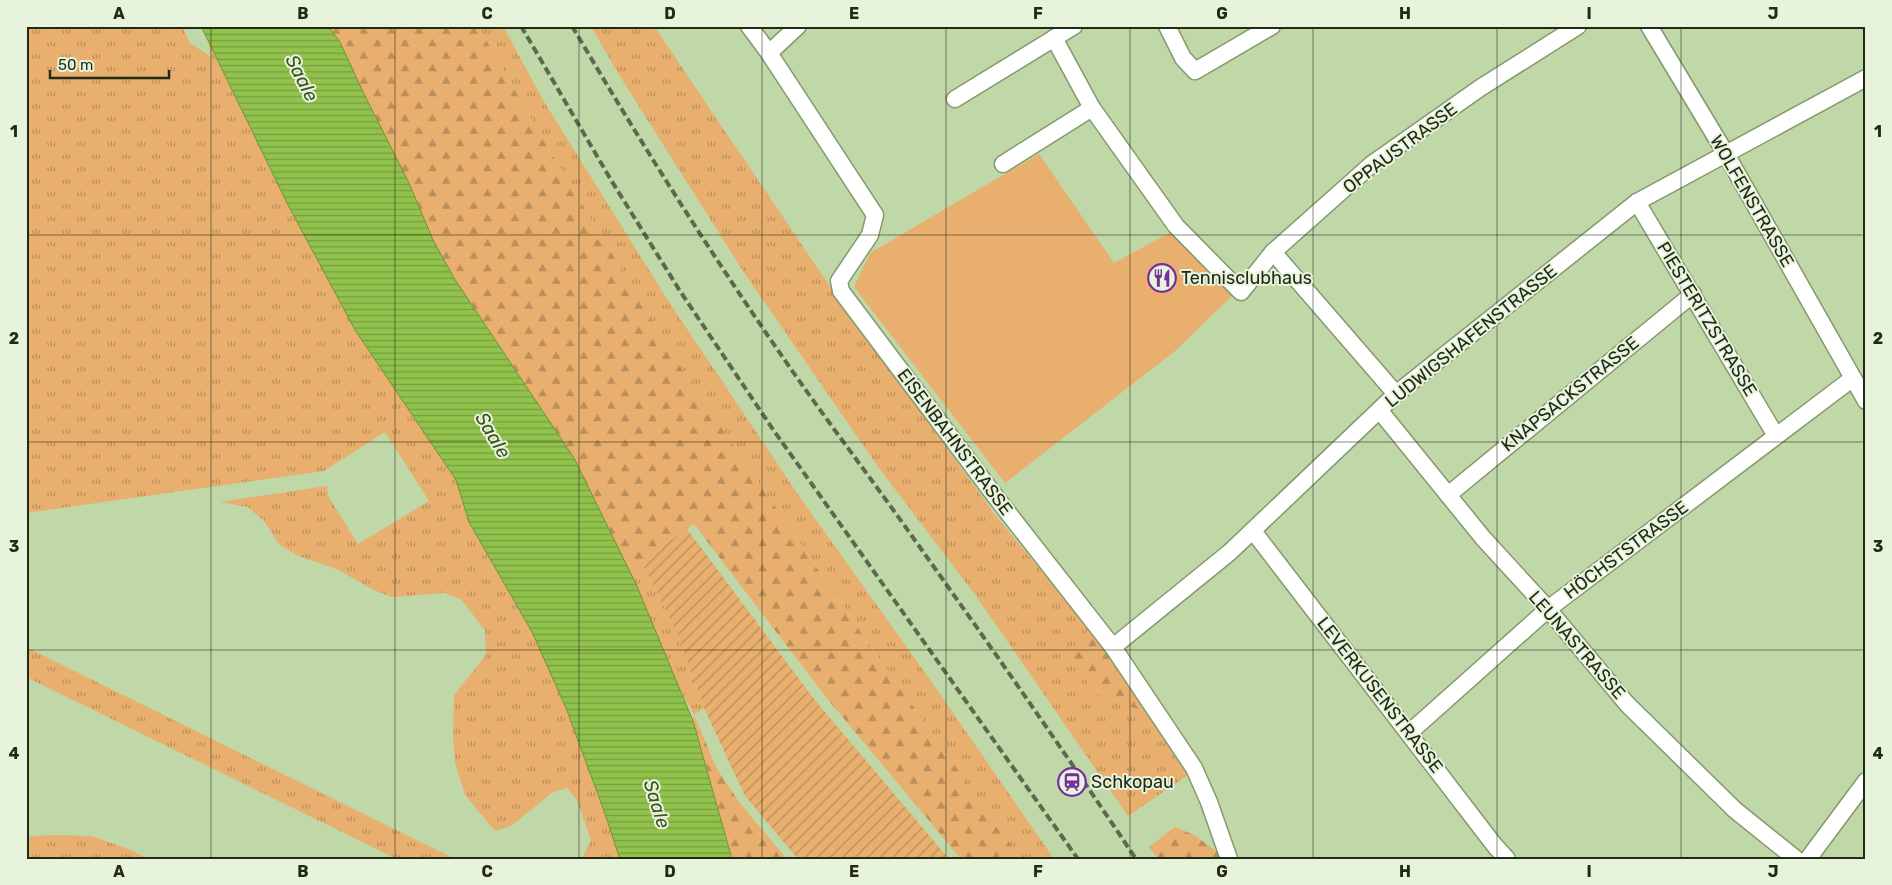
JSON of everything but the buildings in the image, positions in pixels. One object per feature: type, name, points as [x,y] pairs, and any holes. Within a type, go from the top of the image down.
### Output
[{"type":"street","name":"EISENBAHNSTRASSE","points":[[749,26],[769,52],[876,216],[870,235],[839,281],[841,291],[995,496],[1113,647],[1194,768],[1209,802],[1229,859]]},
{"type":"street","points":[[769,52],[798,26]]},
{"type":"street","points":[[955,99],[1074,26]]},
{"type":"street","points":[[1167,26],[1183,58],[1195,70],[1272,26]]},
{"type":"street","name":"OPPAUSTRASSE","points":[[1092,108],[1176,226],[1241,292],[1273,252],[1372,164],[1480,88],[1578,26]]},
{"type":"street","name":"WOLFENSTRASSE","points":[[1649,26],[1726,154],[1866,401]]},
{"type":"street","points":[[1003,164],[1092,108],[1054,38]]},
{"type":"street","name":"LUDWIGSHAFENSTRASSE","points":[[1113,647],[1230,552],[1396,394],[1636,202],[1866,78]]},
{"type":"street","name":"PIESTERITZSTRASSE","points":[[1636,202],[1693,294],[1776,436]]},
{"type":"street","points":[[1273,252],[1396,394]]},
{"type":"street","name":"KNAPSACKSTRASSE","points":[[1448,495],[1693,294]]},
{"type":"street","name":"HÖCHSTSTRASSE","points":[[1409,733],[1548,609],[1853,378]]},
{"type":"street","name":"LEUNASTRASSE","points":[[1380,411],[1483,538],[1548,609],[1627,704],[1735,810],[1796,859]]},
{"type":"street","name":"LEVERKUSENSTRASSE","points":[[1253,531],[1495,846],[1507,859]]},
{"type":"street","points":[[1808,859],[1866,781]]},
{"type":"green space","points":[[26,26],[182,26],[190,43],[211,57],[208,40],[287,203],[355,330],[456,480],[469,522],[532,632],[566,708],[620,859],[582,859],[591,840],[577,800],[567,788],[552,793],[511,826],[495,831],[465,795],[455,762],[453,739],[454,695],[486,655],[485,631],[462,600],[445,593],[392,597],[373,590],[339,570],[296,555],[279,544],[264,521],[248,507],[220,502],[327,486],[328,496],[358,544],[429,501],[385,432],[324,471],[26,513]]},
{"type":"green space","points":[[324,26],[478,26],[548,148],[686,376],[860,631],[1021,859],[961,859],[825,696],[694,524],[641,561],[632,586],[445,271]]},
{"type":"green space","points":[[478,26],[503,26],[543,100],[665,296],[799,496],[940,694],[1054,859],[1021,859],[860,631],[686,376],[548,148]]},
{"type":"green space","points":[[591,26],[654,26],[837,297],[996,516],[1089,629],[1151,714],[1188,775],[1128,816],[976,596],[876,464],[743,271],[616,70]]},
{"type":"green space","points":[[1039,154],[1114,263],[1173,231],[1235,293],[1175,351],[1005,483],[854,287],[870,253]]},
{"type":"green space","points":[[687,529],[814,699],[949,859],[798,859],[745,796],[704,708],[677,633],[641,561]]},
{"type":"green space","points":[[641,561],[677,633],[704,708],[694,715],[663,658],[632,586]]},
{"type":"green space","points":[[1089,629],[1151,714],[1096,694],[1076,666],[1073,648]]},
{"type":"green space","points":[[26,647],[455,859],[397,859],[26,677]]},
{"type":"green space","points":[[694,715],[717,769],[739,802],[787,859],[732,859],[693,721]]},
{"type":"green space","points":[[1175,827],[1194,835],[1220,854],[1221,859],[1158,859],[1149,847]]},
{"type":"green space","points":[[50,835],[91,836],[126,848],[149,859],[26,859],[26,837]]},
{"type":"water","name":"Saale","points":[[201,26],[328,26],[340,42],[409,183],[433,240],[454,278],[574,458],[636,584],[693,721],[732,859],[620,859],[566,708],[532,632],[469,522],[456,480],[355,330],[287,203]]},
{"type":"railway","points":[[521,26],[611,180],[680,291],[772,428],[1078,859]]},
{"type":"railway","points":[[572,26],[675,195],[756,318],[998,658],[1136,859]]},
{"type":"place","name":"Tennisclubhaus","points":[[1162,278]]},
{"type":"place","name":"Schkopau","points":[[1072,782]]}]
